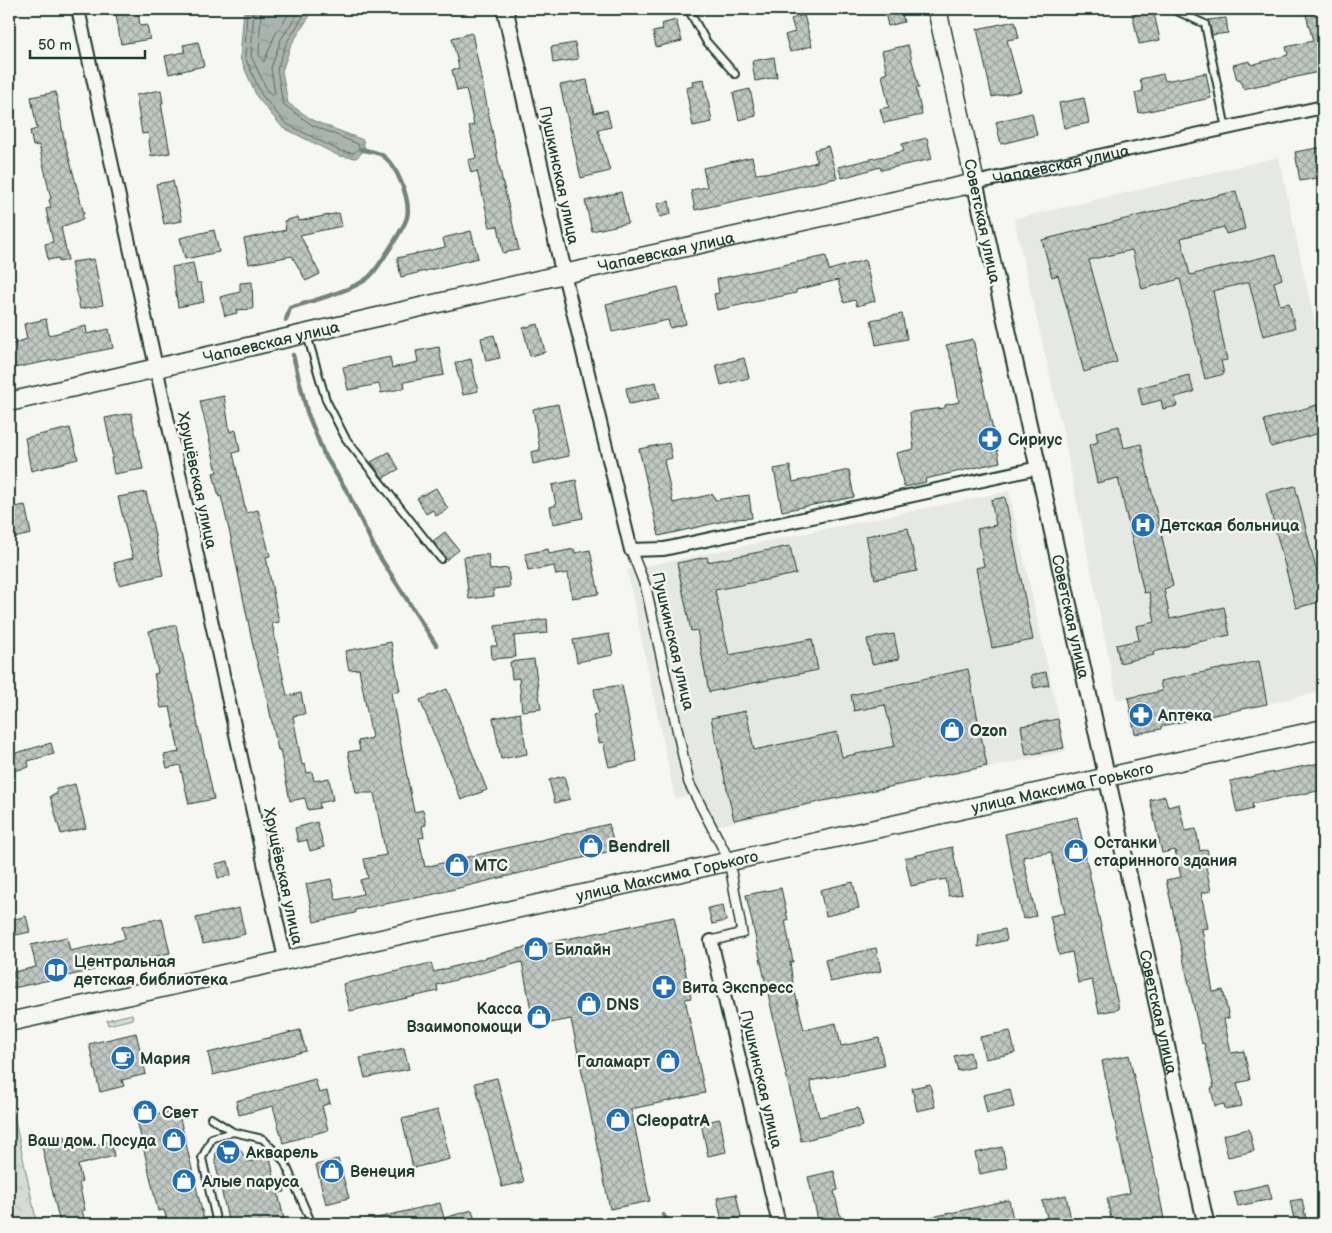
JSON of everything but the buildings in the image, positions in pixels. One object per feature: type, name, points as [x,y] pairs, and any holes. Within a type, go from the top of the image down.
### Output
[{"type":"main road","name":"Советская улица","points":[[937,9],[975,183]]},
{"type":"main road","name":"Чапаевская улица","points":[[9,402],[564,274],[975,183]]},
{"type":"main road","name":"улица Максима Горького","points":[[9,1022],[728,860],[1107,779],[1323,729]]},
{"type":"street","name":"Хрущёвская улица","points":[[78,9],[285,959]]},
{"type":"street","name":"Пушкинская улица","points":[[505,9],[564,274],[631,550],[646,588],[689,783],[728,860],[742,933],[711,941],[779,1224]]},
{"type":"street","name":"Чапаевская улица","points":[[975,183],[1323,107]]},
{"type":"street","name":"Советская улица","points":[[975,183],[1206,1224]]},
{"type":"street","points":[[631,550],[664,549],[1038,468]]},
{"type":"lane","points":[[688,9],[706,41],[735,74]]},
{"type":"lane","points":[[1172,9],[1205,24],[1226,128]]},
{"type":"lane","points":[[307,334],[326,400],[346,439],[441,559]]},
{"type":"lane","points":[[211,1118],[233,1132],[263,1140],[284,1161],[312,1224]]},
{"type":"lane","points":[[218,1224],[202,1158],[212,1138],[233,1132]]},
{"type":"shaded area","points":[[1279,157],[1323,362],[1323,489],[1317,490],[1323,516],[1323,631],[1316,633],[1323,663],[1323,691],[1135,734],[1128,698],[1117,699],[1064,437],[1014,219]]},
{"type":"shaded area","points":[[1009,491],[1066,751],[711,827],[691,795],[675,798],[627,570]]},
{"type":"green space","points":[[132,1014],[133,1019],[108,1025],[107,1020]]},
{"type":"green space","points":[[9,1092],[37,1224],[9,1224]]},
{"type":"water","points":[[244,9],[314,9],[291,45],[282,71],[288,103],[314,121],[363,140],[365,150],[356,158],[339,156],[282,127],[257,97],[240,58]]},
{"type":"waterway","points":[[286,320],[290,308],[345,290],[365,280],[379,265],[405,222],[408,210],[407,202],[398,175],[388,160],[382,155],[361,149]]},
{"type":"waterway","points":[[293,355],[307,412],[324,454],[348,493],[376,551],[436,645]]},
{"type":"waterway","points":[[663,1215],[670,1224]]},
{"type":"place","name":"Сириус","points":[[990,439]]},
{"type":"place","name":"Детская больница","points":[[1143,525]]},
{"type":"place","name":"Аптека","points":[[1141,715]]},
{"type":"place","name":"Ozon","points":[[952,730]]},
{"type":"place","name":"Bendrell","points":[[591,846]]},
{"type":"place","name":"Останки старинного здания","points":[[1076,851]]},
{"type":"place","name":"МТС","points":[[457,865]]},
{"type":"place","name":"Билайн","points":[[536,949]]},
{"type":"place","name":"Центральная детская библиотека","points":[[56,970]]},
{"type":"place","name":"Вита Экспресс","points":[[664,987]]},
{"type":"place","name":"DNS","points":[[589,1004]]},
{"type":"place","name":"Касса Взаимопомощи","points":[[539,1017]]},
{"type":"place","name":"Мария","points":[[123,1058]]},
{"type":"place","name":"Галамарт","points":[[668,1061]]},
{"type":"place","name":"Свет","points":[[145,1112]]},
{"type":"place","name":"CleopatrA","points":[[618,1120]]},
{"type":"place","name":"Ваш дом. Посуда","points":[[174,1140]]},
{"type":"place","name":"Акварель","points":[[228,1152]]},
{"type":"place","name":"Венеция","points":[[332,1171]]},
{"type":"place","name":"Алые паруса","points":[[184,1181]]}]
